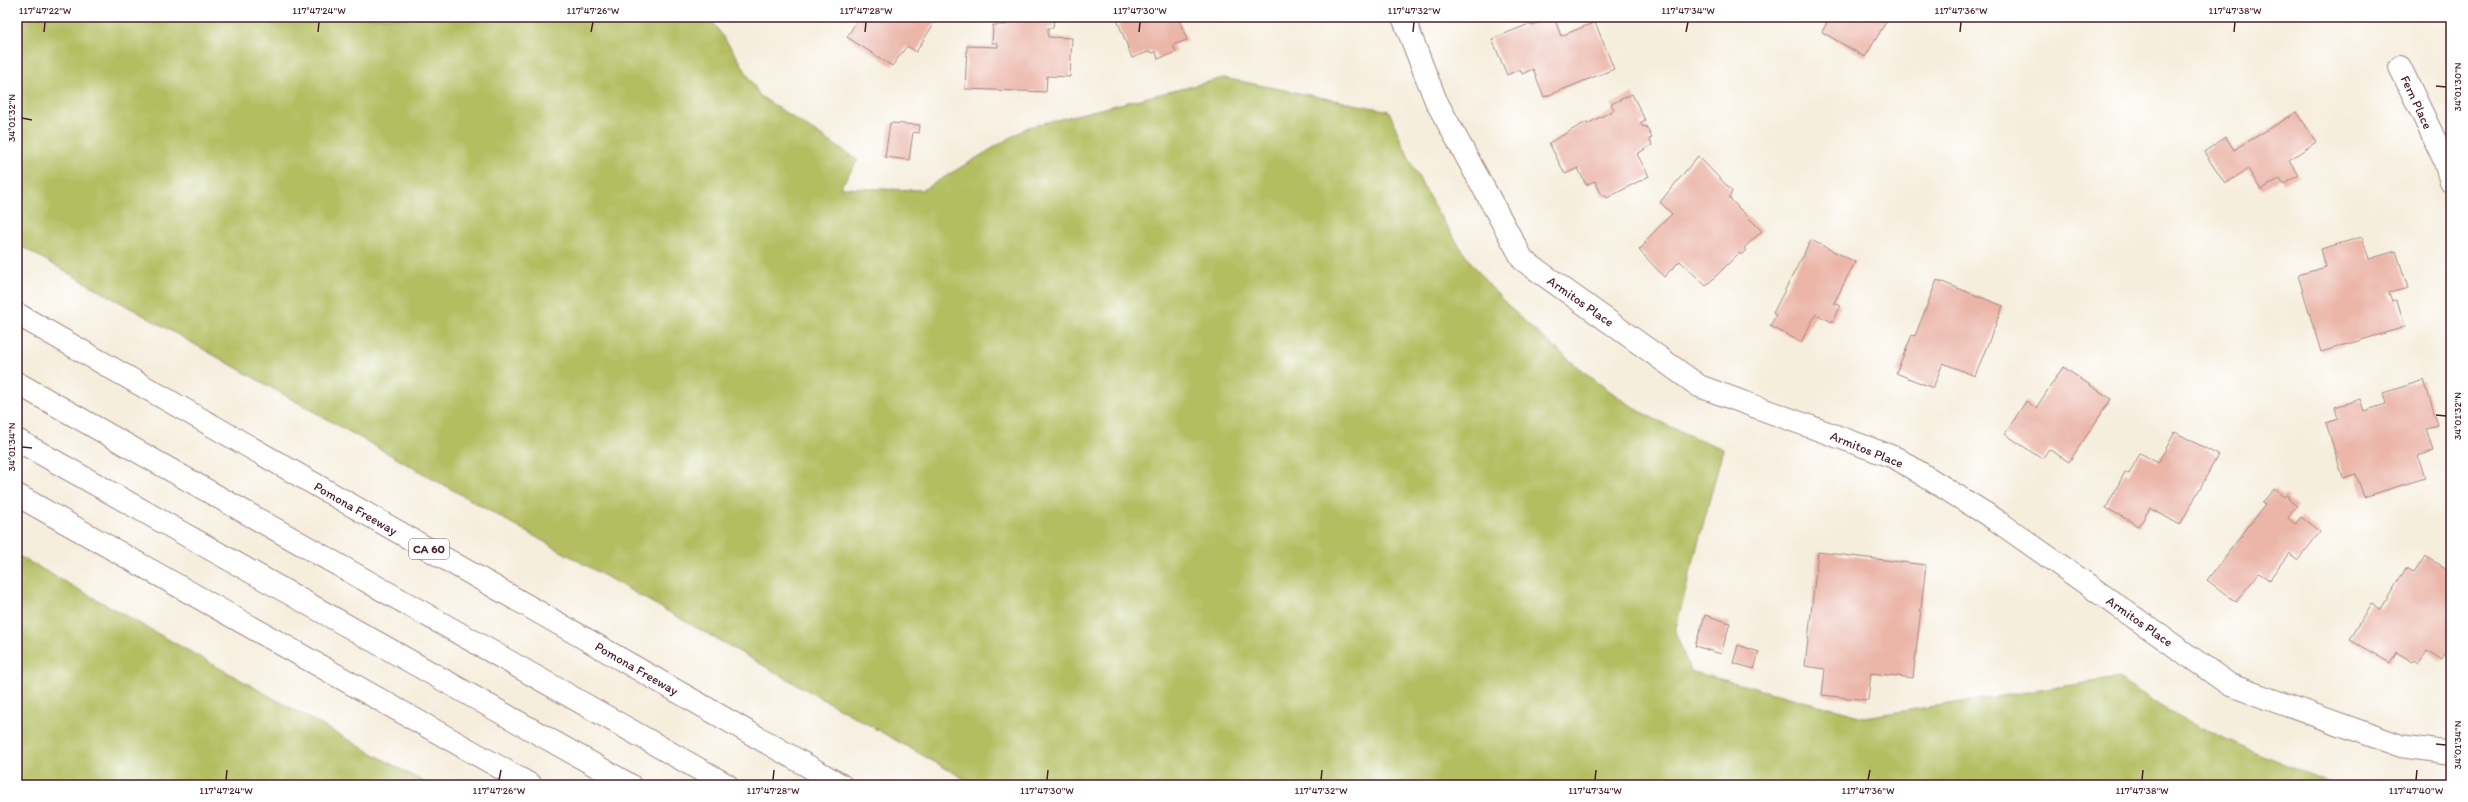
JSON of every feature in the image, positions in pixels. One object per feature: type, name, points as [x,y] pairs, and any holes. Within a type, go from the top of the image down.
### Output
[{"type":"main road","name":"Armitos Place","points":[[1403,17],[1436,101],[1524,260],[1699,386],[1896,458],[2011,530],[2230,685],[2401,746],[2451,753]]},
{"type":"main road","name":"Fern Place","points":[[2400,67],[2444,159],[2451,182]]},
{"type":"main road","name":"Pomona Freeway","points":[[17,314],[841,785]]},
{"type":"main road","points":[[17,383],[727,785]]},
{"type":"main road","points":[[17,440],[630,785]]},
{"type":"main road","points":[[17,495],[531,785]]},
{"type":"green space","points":[[17,17],[709,17],[736,55],[760,96],[858,160],[840,188],[923,190],[1028,127],[1224,78],[1389,111],[1417,175],[1440,216],[1480,274],[1510,308],[1576,365],[1604,387],[1643,413],[1723,449],[1675,631],[1690,671],[1864,717],[2118,678],[2169,711],[2228,741],[2336,785],[975,785],[17,244]]},
{"type":"green space","points":[[17,555],[429,785],[17,785]]},
{"type":"building","points":[[855,17],[938,17],[916,52],[907,46],[892,66],[847,37],[858,19]]},
{"type":"building","points":[[1006,17],[1054,17],[1053,28],[1048,28],[1048,37],[1072,38],[1070,77],[1047,76],[1046,92],[965,89],[967,46],[998,47],[998,43],[992,43],[993,25],[1006,25]]},
{"type":"building","points":[[1116,17],[1178,17],[1187,40],[1173,45],[1176,52],[1158,59],[1156,52],[1152,53],[1151,51],[1132,58]]},
{"type":"building","points":[[1554,17],[1561,36],[1595,22],[1614,69],[1544,97],[1533,69],[1522,74],[1520,69],[1507,75],[1492,39],[1529,24],[1531,26]]},
{"type":"building","points":[[1830,17],[1889,17],[1865,57],[1822,32]]},
{"type":"building","points":[[1632,94],[1645,120],[1640,123],[1643,127],[1646,126],[1652,138],[1649,139],[1652,145],[1637,154],[1649,176],[1607,198],[1605,195],[1603,197],[1595,181],[1586,185],[1578,168],[1565,174],[1549,143],[1586,122],[1587,124],[1614,110],[1611,104]]},
{"type":"building","points":[[2297,112],[2316,142],[2289,160],[2299,175],[2284,184],[2280,178],[2261,190],[2248,169],[2225,184],[2204,152],[2226,137],[2234,150]]},
{"type":"building","points":[[890,123],[920,125],[919,133],[913,132],[909,160],[885,157]]},
{"type":"building","points":[[1698,156],[1732,191],[1729,198],[1762,231],[1744,248],[1746,250],[1741,255],[1739,253],[1706,286],[1680,261],[1664,277],[1639,250],[1646,243],[1644,242],[1672,214],[1660,202]]},
{"type":"building","points":[[2362,237],[2369,259],[2396,251],[2408,288],[2389,293],[2392,301],[2397,300],[2405,327],[2321,352],[2298,275],[2326,267],[2321,249]]},
{"type":"building","points":[[1811,240],[1855,262],[1834,303],[1841,306],[1832,322],[1816,314],[1801,342],[1770,326],[1776,315],[1773,313]]},
{"type":"building","points":[[1937,280],[2003,306],[1975,376],[1943,363],[1933,388],[1896,373],[1912,335],[1915,336]]},
{"type":"building","points":[[2063,367],[2111,399],[2069,462],[2049,449],[2042,459],[2005,434],[2026,401],[2036,408]]},
{"type":"building","points":[[2424,380],[2438,425],[2426,428],[2433,451],[2418,456],[2425,478],[2364,497],[2356,474],[2343,478],[2326,423],[2338,419],[2335,407],[2360,399],[2364,411],[2386,404],[2383,393]]},
{"type":"building","points":[[2175,432],[2218,455],[2180,525],[2150,508],[2139,526],[2106,508],[2125,472],[2129,474],[2140,453],[2158,463]]},
{"type":"building","points":[[2274,489],[2284,497],[2286,495],[2289,497],[2288,499],[2297,506],[2288,518],[2295,524],[2301,517],[2320,532],[2298,560],[2289,553],[2269,580],[2259,573],[2236,602],[2207,580],[2265,505],[2262,503]]},
{"type":"building","points":[[1818,552],[1926,565],[1913,678],[1871,673],[1868,700],[1822,695],[1825,669],[1805,666]]},
{"type":"building","points":[[2425,556],[2451,571],[2451,587],[2448,592],[2451,593],[2451,606],[2448,611],[2451,613],[2451,644],[2442,660],[2427,651],[2419,663],[2415,660],[2413,662],[2396,652],[2390,663],[2350,640],[2371,604],[2381,609],[2406,568],[2414,573]]},
{"type":"building","points":[[1705,615],[1730,623],[1721,654],[1695,646]]},
{"type":"building","points":[[1738,645],[1759,652],[1754,669],[1733,663]]}]
